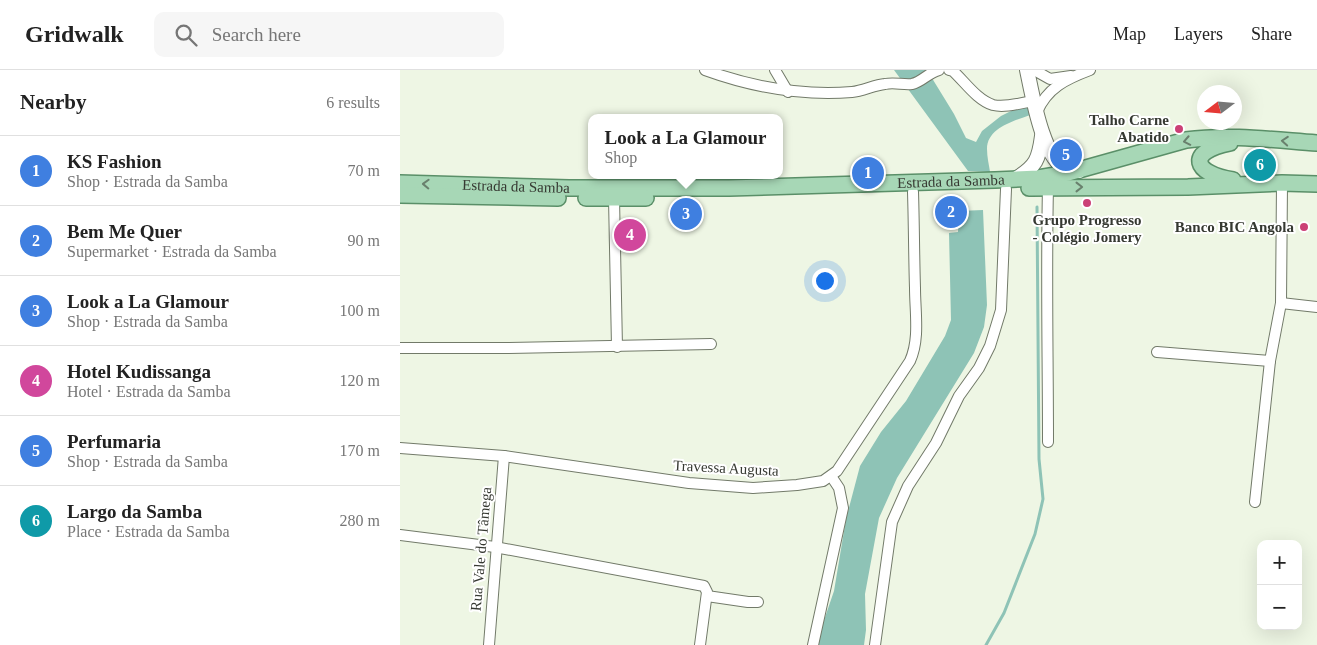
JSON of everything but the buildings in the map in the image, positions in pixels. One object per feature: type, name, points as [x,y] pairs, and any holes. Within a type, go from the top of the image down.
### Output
[{"type":"main road","name":"Estrada da Samba","points":[[1003,185],[1079,170],[1186,140],[1203,138],[1253,139],[1317,143]]},
{"type":"main road","points":[[1253,139],[1207,150],[1202,155],[1200,161],[1202,168],[1207,173],[1222,178],[1255,183]]},
{"type":"main road","name":"Estrada da Samba","points":[[400,183],[569,188],[1003,185],[1048,187],[1188,187],[1255,183],[1317,184]]},
{"type":"main road","name":"Estrada da Samba","points":[[400,195],[614,198],[720,197],[913,192],[965,186]]},
{"type":"street","points":[[705,70],[723,77],[788,92],[854,92],[887,83],[914,84],[929,75]]},
{"type":"street","points":[[775,70],[788,92]]},
{"type":"street","points":[[952,70],[983,100],[992,105],[1035,107]]},
{"type":"street","points":[[1027,70],[1046,146],[1055,159],[1066,169],[1079,170]]},
{"type":"street","points":[[1034,70],[1050,78],[1076,75]]},
{"type":"street","points":[[1035,107],[1054,88],[1076,75],[1090,70]]},
{"type":"street","points":[[875,645],[892,522],[908,486],[936,443],[959,396],[979,368],[990,346],[1001,310],[1003,185],[1026,173],[1036,163],[1043,133]]},
{"type":"street","points":[[1255,502],[1270,361],[1281,303],[1282,183]]},
{"type":"street","points":[[1048,187],[1046,256],[1048,442]]},
{"type":"street","points":[[813,645],[842,513],[842,498],[831,476],[837,471],[914,353],[916,313],[913,192]]},
{"type":"street","points":[[614,198],[617,347]]},
{"type":"street","points":[[1281,303],[1317,307]]},
{"type":"street","points":[[400,348],[617,347],[711,344]]},
{"type":"street","points":[[1157,352],[1270,361]]},
{"type":"street","name":"Travessa Augusta","points":[[400,448],[504,456],[689,483],[753,488],[797,485],[822,481],[831,476]]},
{"type":"street","name":"Rua Vale do Tâmega","points":[[489,645],[504,456]]},
{"type":"street","points":[[400,535],[496,547],[704,586],[707,596],[700,645]]},
{"type":"street","points":[[707,596],[758,602]]},
{"type":"water","points":[[894,70],[927,70],[954,114],[966,138],[976,142],[982,131],[1001,116],[1027,103],[1030,115],[1002,126],[991,136],[987,149],[990,172],[968,171]]},
{"type":"water","points":[[983,210],[987,305],[984,327],[974,353],[897,478],[879,518],[865,594],[866,630],[864,645],[818,645],[821,629],[834,591],[846,519],[860,466],[881,432],[906,401],[945,336],[951,320],[949,233],[958,232],[959,211]]},
{"type":"waterway","points":[[986,645],[1004,613],[1035,534],[1043,499],[1039,459],[1037,207]]},
{"type":"place","name":"Talho Carne Abatido","points":[[1179,129]]},
{"type":"place","name":"Perfumaria","points":[[1066,155]]},
{"type":"place","name":"Largo da Samba","points":[[1260,165]]},
{"type":"place","name":"KS Fashion","points":[[868,173]]},
{"type":"place","name":"Grupo Progresso - Colégio Jomery","points":[[1087,203]]},
{"type":"place","name":"Bem Me Quer","points":[[951,212]]},
{"type":"place","name":"Look a La Glamour","points":[[686,214]]},
{"type":"place","name":"Banco BIC Angola","points":[[1304,227]]},
{"type":"place","name":"Hotel Kudissanga","points":[[630,235]]}]
